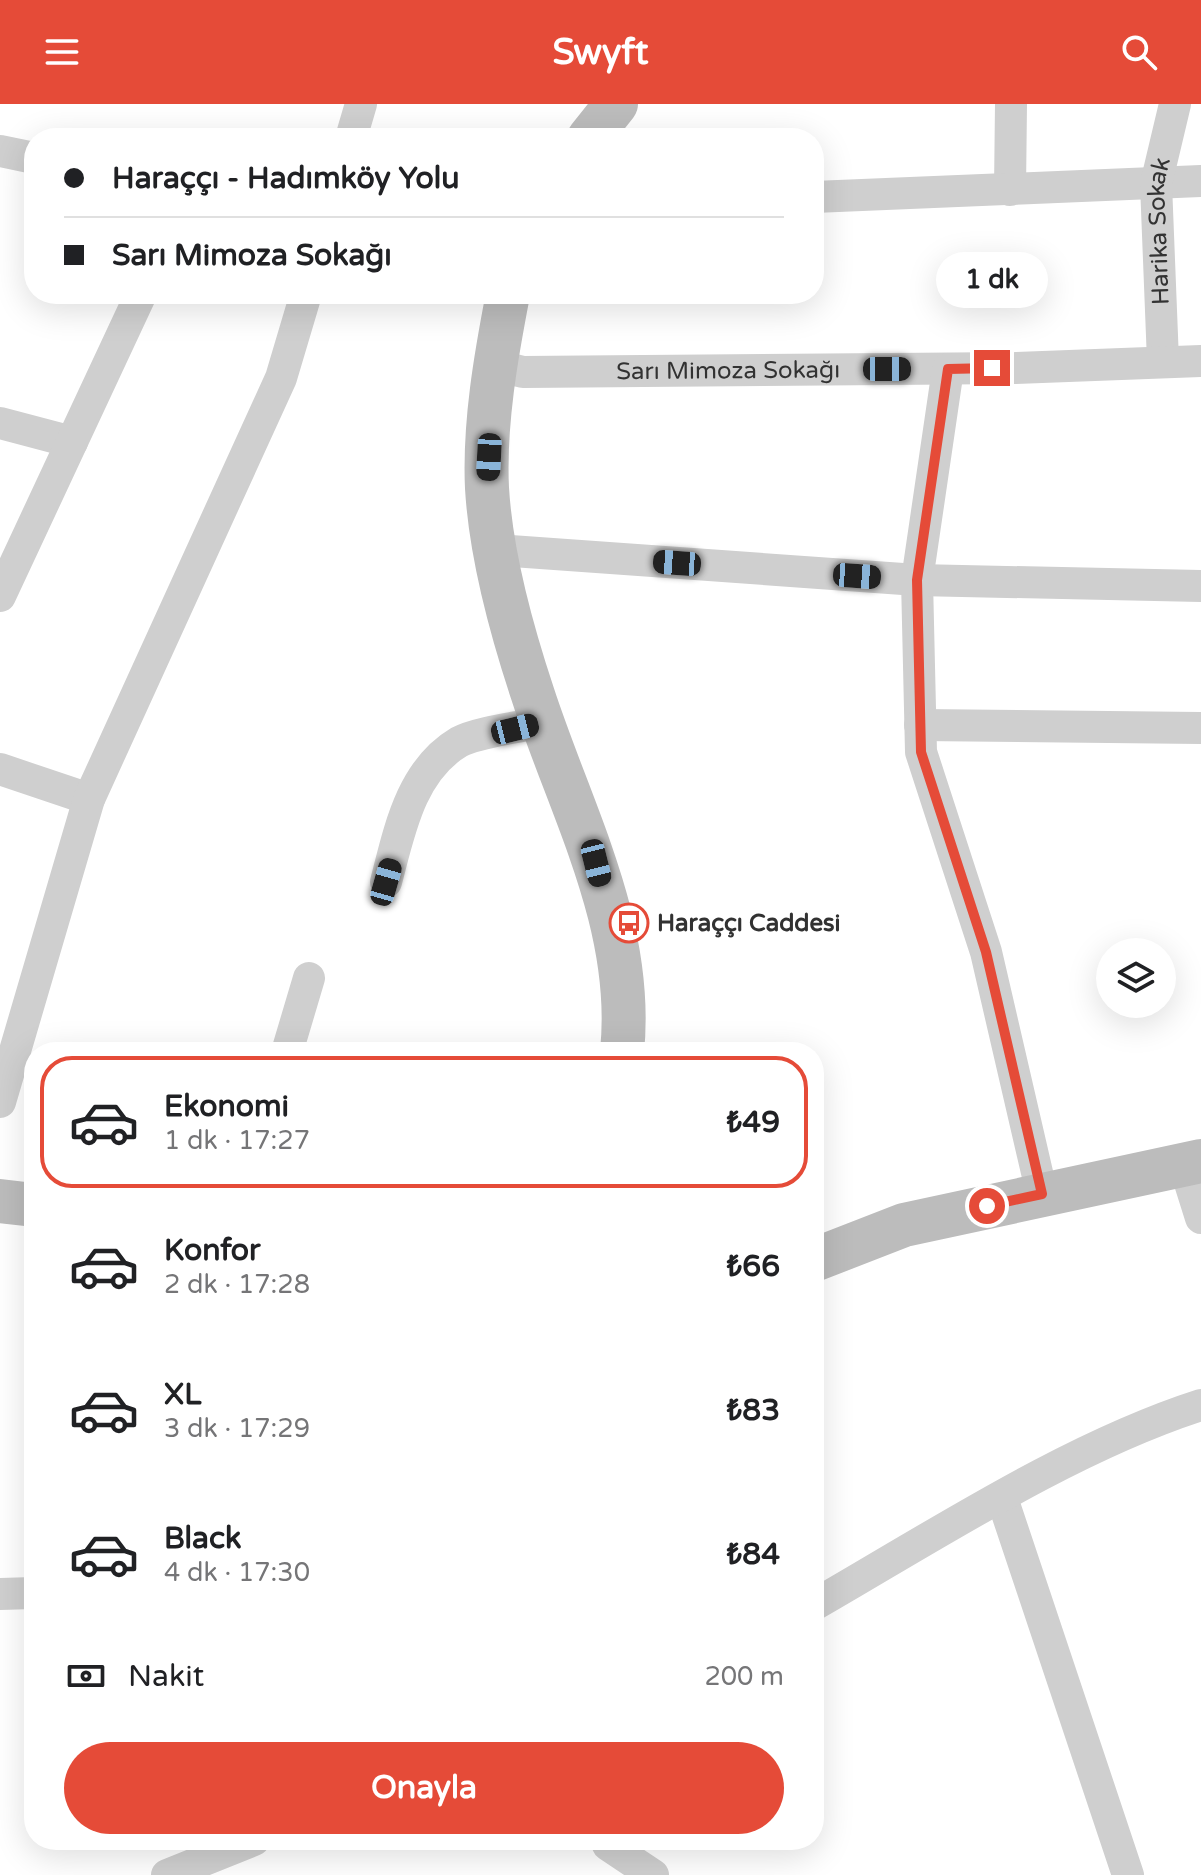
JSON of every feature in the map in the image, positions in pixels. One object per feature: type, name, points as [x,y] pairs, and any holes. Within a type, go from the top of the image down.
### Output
[{"type":"street","points":[[354,128],[361,104]]},
{"type":"street","points":[[597,128],[616,104]]},
{"type":"street","points":[[1010,190],[1011,104]]},
{"type":"street","name":"Harika Sokak","points":[[1163,361],[1156,184],[1175,104]]},
{"type":"street","points":[[0,151],[24,156]]},
{"type":"street","points":[[824,197],[1201,181]]},
{"type":"street","points":[[0,596],[136,304]]},
{"type":"street","points":[[0,1102],[89,799],[281,378],[303,304]]},
{"type":"street","points":[[506,304],[495,365],[487,487],[506,605],[543,722],[596,863],[617,940],[626,1013],[623,1042]]},
{"type":"street","name":"Sarı Mimoza Sokağı","points":[[495,365],[523,372],[948,369],[1201,361]]},
{"type":"street","points":[[948,369],[917,580],[921,752],[986,952],[1042,1194]]},
{"type":"street","points":[[0,423],[72,442]]},
{"type":"street","points":[[497,550],[917,580],[1201,586]]},
{"type":"street","points":[[386,882],[408,801],[436,764],[459,742],[543,722]]},
{"type":"street","points":[[920,725],[1201,728]]},
{"type":"street","points":[[0,769],[89,799]]},
{"type":"street","points":[[290,1042],[309,978]]},
{"type":"street","points":[[824,1256],[904,1225],[1192,1162],[1201,1218]]},
{"type":"street","points":[[0,1201],[24,1204]]},
{"type":"street","points":[[824,1599],[1002,1498],[1148,1422],[1201,1405]]},
{"type":"street","points":[[1002,1498],[1128,1875]]},
{"type":"street","points":[[0,1594],[24,1593]]},
{"type":"street","points":[[167,1875],[229,1850]]},
{"type":"street","points":[[605,1853],[653,1875]]},
{"type":"place","name":"Haraççı Caddesi","points":[[629,923]]},
{"type":"route","points":[[987,1206],[1042,1194],[986,952],[921,752],[916,650],[917,580],[948,369],[992,368]]}]
